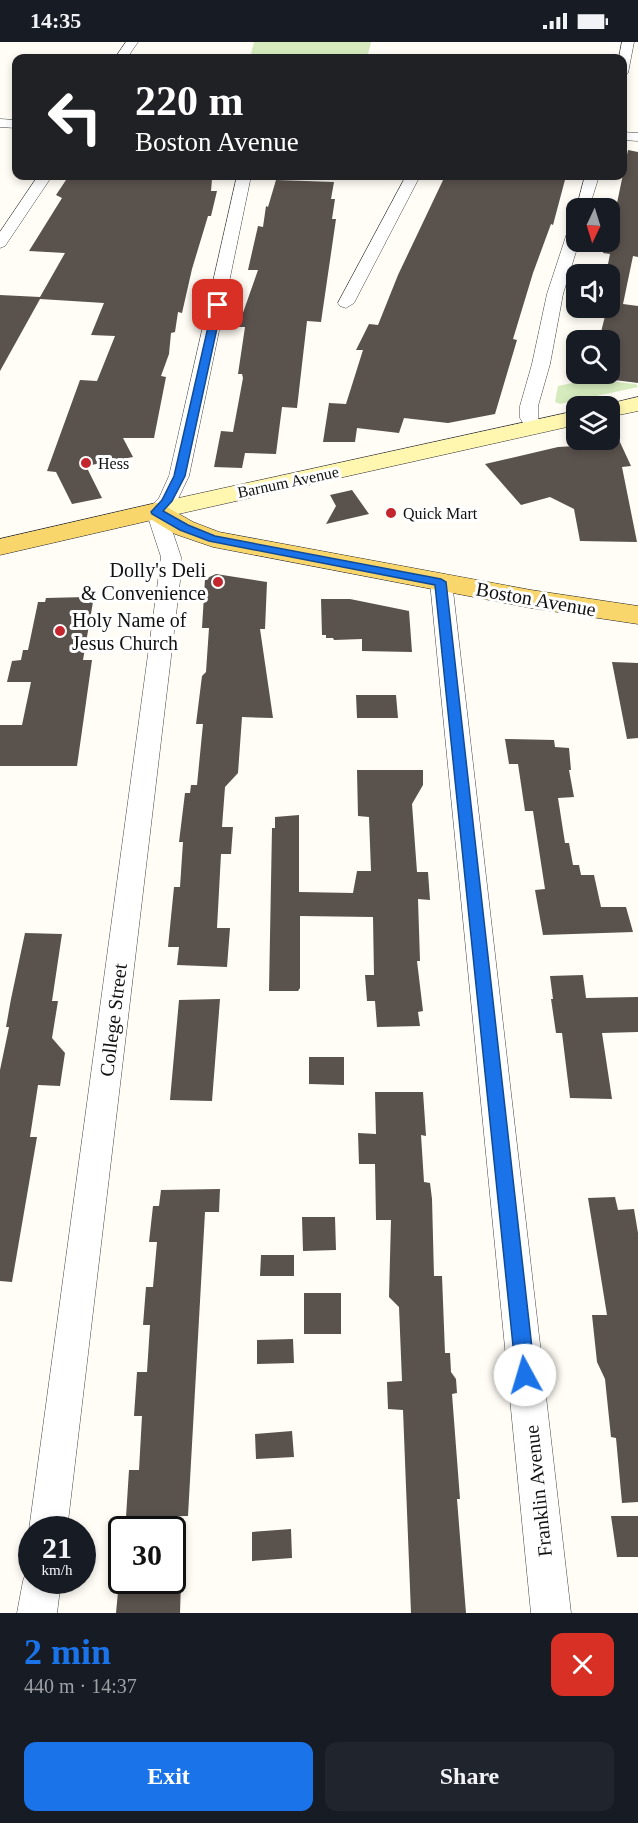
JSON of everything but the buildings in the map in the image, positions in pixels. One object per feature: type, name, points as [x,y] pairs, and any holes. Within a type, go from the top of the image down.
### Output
[{"type":"main road","points":[[620,408],[638,404]]},
{"type":"main road","name":"Barnum Avenue","points":[[0,547],[566,420]]},
{"type":"main road","name":"Boston Avenue","points":[[156,512],[184,528],[213,539],[441,582],[638,615]]},
{"type":"street","points":[[0,243],[42,180]]},
{"type":"street","points":[[156,512],[167,501],[179,476],[243,180]]},
{"type":"street","points":[[346,303],[411,180]]},
{"type":"street","points":[[585,198],[591,180]]},
{"type":"street","points":[[534,427],[530,418],[529,406],[541,364],[555,294],[568,252]]},
{"type":"street","name":"College Street","points":[[50,1516],[169,581],[171,557],[156,512]]},
{"type":"street","name":"Franklin Avenue","points":[[441,582],[551,1613]]},
{"type":"street","points":[[38,1613],[40,1594]]},
{"type":"green space","points":[[254,42],[371,42],[368,54],[251,54]]},
{"type":"green space","points":[[620,382],[636,384],[638,387],[597,396],[566,396],[566,403],[560,404],[555,402],[558,386],[620,384]]},
{"type":"place","name":"Hess","points":[[86,463]]},
{"type":"place","name":"Quick Mart","points":[[391,513]]},
{"type":"place","name":"Dolly's Deli & Convenience","points":[[218,582]]},
{"type":"place","name":"Holy Name of Jesus Church","points":[[60,631]]},
{"type":"route","points":[[218,305],[179,476],[167,501],[156,512],[184,528],[213,539],[441,582],[525,1375]]}]
